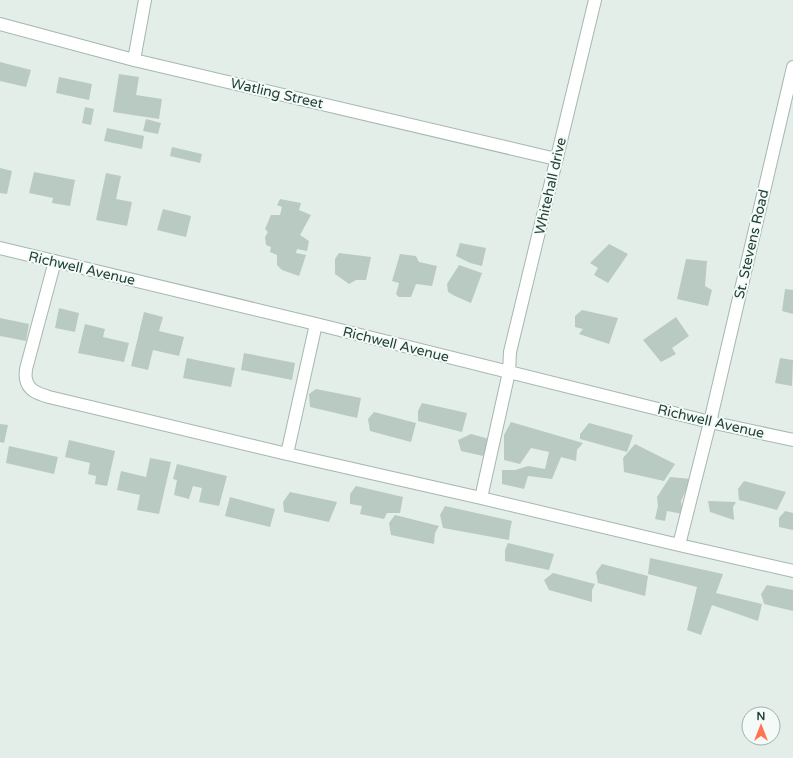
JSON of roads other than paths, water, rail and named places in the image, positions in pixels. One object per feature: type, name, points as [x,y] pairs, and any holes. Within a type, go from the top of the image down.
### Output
[{"type":"street","points":[[134,60],[145,0]]},
{"type":"street","name":"Whitehall drive","points":[[481,498],[509,372],[510,352],[595,0]]},
{"type":"street","name":"Watling Street","points":[[0,24],[134,60],[556,159]]},
{"type":"street","name":"St. Stevens Road","points":[[679,545],[710,422],[793,67]]},
{"type":"street","name":"Richwell Avenue","points":[[0,248],[316,324],[710,422],[793,440]]},
{"type":"street","points":[[55,261],[26,369],[26,380],[29,388],[37,394],[287,454],[793,571]]},
{"type":"street","points":[[287,454],[316,324]]}]
